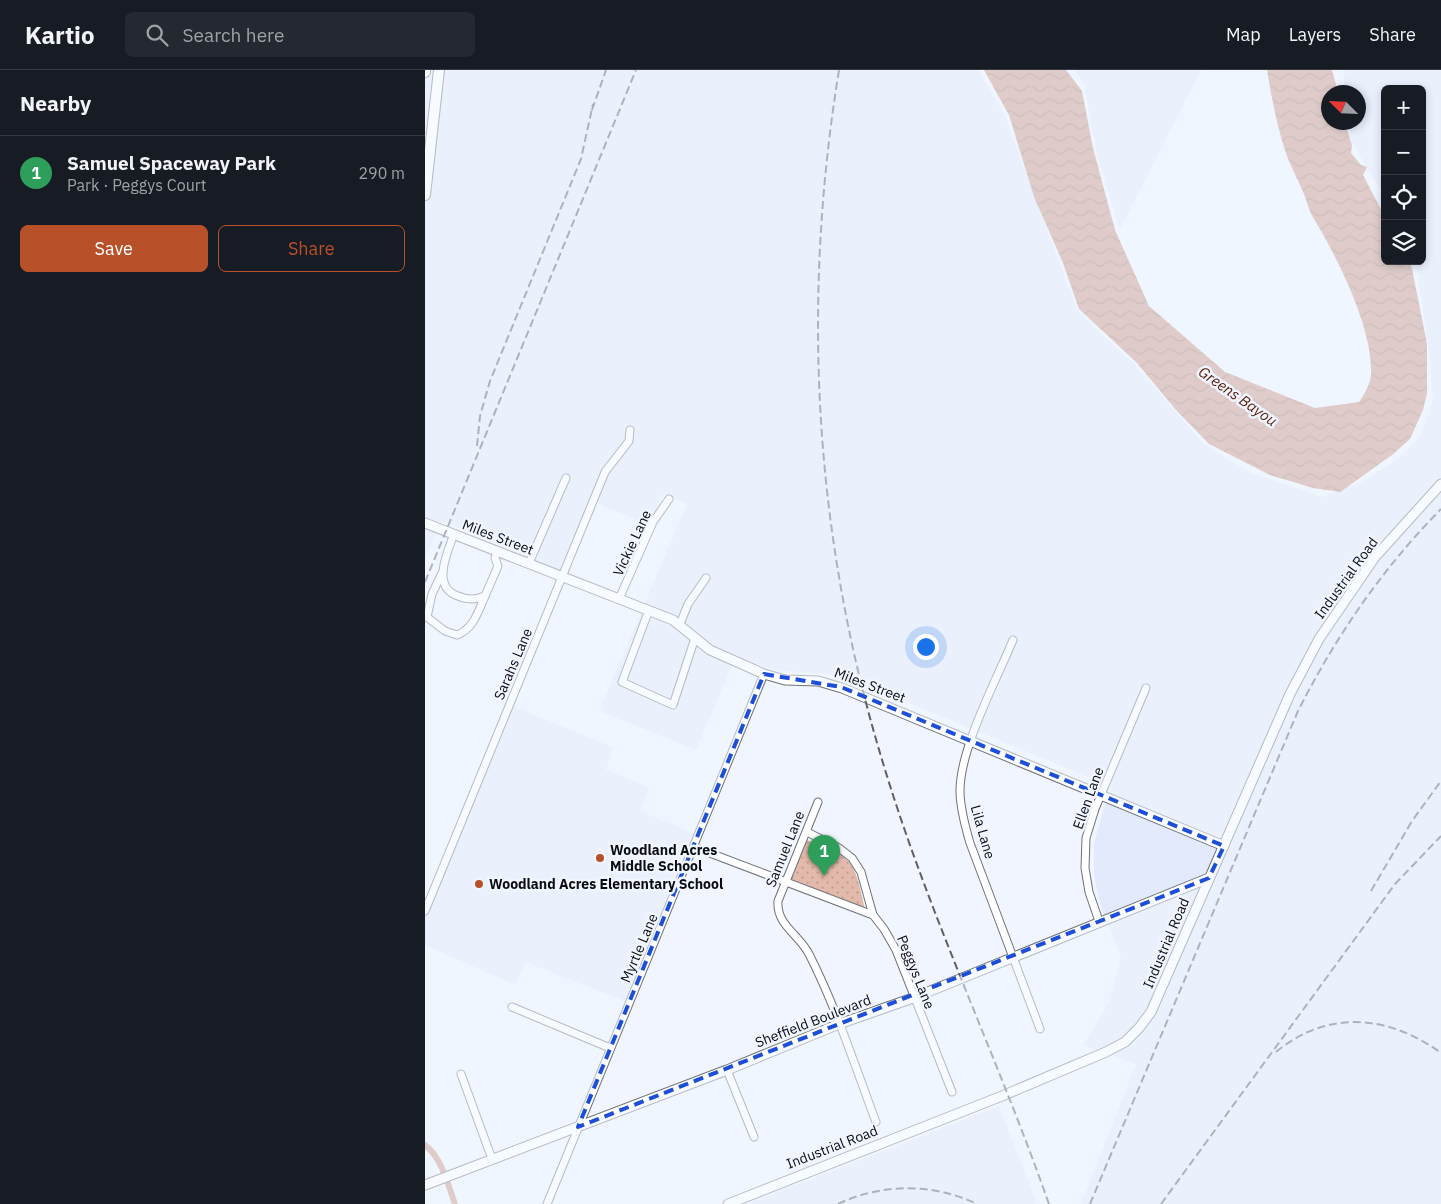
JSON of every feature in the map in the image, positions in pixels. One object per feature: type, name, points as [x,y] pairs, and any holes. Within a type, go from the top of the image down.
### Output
[{"type":"main road","points":[[425,195],[439,70]]},
{"type":"main road","points":[[425,90],[436,90]]},
{"type":"street","name":"Sarahs Lane","points":[[425,911],[605,472],[629,441],[630,430]]},
{"type":"street","points":[[529,563],[566,478]]},
{"type":"street","name":"Industrial Road","points":[[728,1204],[1003,1096],[1125,1042],[1139,1028],[1151,1012],[1290,694],[1319,639],[1375,557],[1441,484]]},
{"type":"street","name":"Vickie Lane","points":[[619,599],[653,522],[669,499]]},
{"type":"street","name":"Miles Street","points":[[425,523],[649,610],[679,624],[710,650],[764,674],[785,680],[818,681],[833,684],[1224,846]]},
{"type":"street","points":[[454,534],[442,572],[432,594],[427,617],[445,631],[457,635],[465,632],[473,625],[498,566],[495,558],[497,551]]},
{"type":"street","points":[[442,572],[446,588],[455,595],[467,599],[477,599],[485,596]]},
{"type":"street","points":[[679,624],[688,604],[706,578]]},
{"type":"street","points":[[649,610],[622,682],[673,705],[695,638]]},
{"type":"street","name":"Lila Lane","points":[[1013,640],[971,742],[962,772],[960,792],[963,818],[1040,1029]]},
{"type":"street","name":"Myrtle Lane","points":[[547,1204],[764,674]]},
{"type":"street","name":"Ellen Lane","points":[[1099,921],[1089,892],[1085,868],[1086,838],[1101,795],[1146,688]]},
{"type":"street","name":"Samuel Lane","points":[[818,802],[778,901],[777,911],[781,922],[800,940],[808,952],[839,1024],[876,1122]]},
{"type":"street","name":"Peggys Lane","points":[[807,832],[839,848],[852,858],[861,872],[873,915],[884,929],[896,950],[913,998],[952,1092]]},
{"type":"street","points":[[694,847],[873,915]]},
{"type":"street","name":"Sheffield Boulevard","points":[[425,1185],[727,1070],[839,1024],[913,998],[1209,878]]},
{"type":"street","points":[[512,1007],[610,1048]]},
{"type":"street","points":[[727,1070],[754,1137]]},
{"type":"street","points":[[461,1074],[492,1159]]},
{"type":"highlighted area","points":[[764,674],[841,687],[1224,846],[1209,878],[578,1127]]},
{"type":"shaded area","points":[[425,70],[978,70],[1005,116],[1077,310],[1135,365],[1204,444],[1247,471],[1322,497],[1361,482],[1394,462],[1420,438],[1433,400],[1429,350],[1417,265],[1426,265],[1426,85],[1381,85],[1381,190],[1351,141],[1350,130],[1366,130],[1366,85],[1344,85],[1343,70],[1441,70],[1441,1204],[1081,1204],[1136,1064],[1083,1045],[1108,1005],[1121,958],[1100,903],[1094,876],[1094,844],[1112,787],[844,676],[776,670],[735,658],[696,750],[599,711],[687,504],[663,494],[649,525],[596,503],[567,573],[442,521],[425,559]]},
{"type":"shaded area","points":[[1074,70],[1201,70],[1120,229],[1097,156],[1084,84]]},
{"type":"shaded area","name":"Woodland Acres Middle School","points":[[512,706],[613,747],[606,770],[649,787],[640,811],[696,834],[627,1002],[525,962],[515,985],[425,945],[425,916]]},
{"type":"shaded area","points":[[807,840],[834,851],[849,862],[858,880],[865,909],[791,880]]},
{"type":"shaded area","points":[[999,1106],[1037,1204],[747,1204],[757,1200]]},
{"type":"water","name":"Greens Bayou","points":[[984,70],[1066,70],[1082,91],[1093,148],[1115,230],[1149,306],[1225,372],[1315,408],[1359,402],[1370,382],[1371,374],[1366,336],[1360,315],[1343,273],[1311,213],[1288,159],[1281,138],[1267,70],[1332,70],[1336,85],[1321,85],[1321,130],[1347,130],[1352,145],[1351,153],[1361,165],[1367,167],[1363,175],[1381,209],[1381,265],[1411,265],[1412,269],[1427,344],[1427,393],[1423,410],[1410,439],[1392,455],[1340,492],[1313,488],[1270,475],[1209,444],[1176,410],[1137,363],[1079,309],[1063,263],[1034,197],[1009,115]]},
{"type":"waterway","points":[[425,1145],[431,1150],[440,1164],[455,1204]]},
{"type":"railway","points":[[592,110],[606,70]]},
{"type":"railway","points":[[425,582],[636,70]]},
{"type":"railway","points":[[839,70],[827,157],[820,245],[818,332],[821,419],[829,506],[842,592],[860,678],[883,763],[901,819],[1049,1204]]},
{"type":"railway","points":[[477,446],[480,416],[490,381],[581,159],[593,104]]},
{"type":"railway","points":[[1090,1204],[1298,711],[1328,656],[1362,604],[1399,555],[1441,509]]},
{"type":"railway","points":[[1371,891],[1412,821],[1441,781]]},
{"type":"railway","points":[[1161,1204],[1395,884],[1441,836]]},
{"type":"railway","points":[[1276,1052],[1296,1038],[1316,1029],[1337,1023],[1359,1022],[1401,1031],[1421,1040],[1441,1053]]},
{"type":"railway","points":[[838,1204],[872,1192],[907,1188],[943,1192],[977,1204]]},
{"type":"place","name":"Woodland Acres Middle School","points":[[600,858]]},
{"type":"place","name":"Samuel Spaceway Park","points":[[824,876]]},
{"type":"place","name":"Woodland Acres Elementary School","points":[[479,884]]}]
